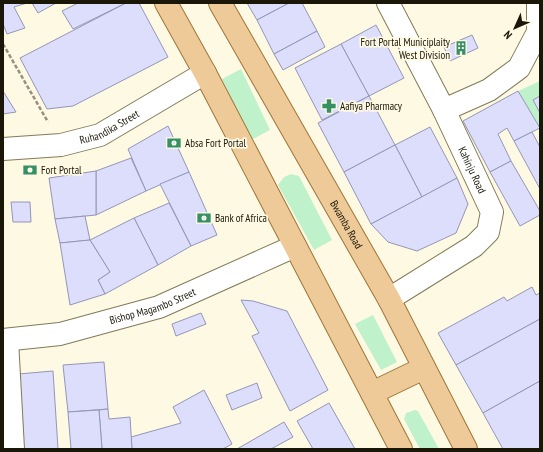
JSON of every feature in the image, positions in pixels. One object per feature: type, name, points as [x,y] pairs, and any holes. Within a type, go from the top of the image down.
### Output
[{"type":"main road","points":[[166,3],[205,73],[401,449]]},
{"type":"main road","name":"Bwamba Road","points":[[220,3],[389,299],[466,449]]},
{"type":"main road","points":[[372,393],[424,368]]},
{"type":"street","name":"Kahinju Road","points":[[388,3],[444,110],[492,212],[488,232],[474,246],[389,299]]},
{"type":"street","points":[[444,110],[489,90],[519,68],[538,32],[538,3]]},
{"type":"street","name":"Ruhandika Street","points":[[3,149],[61,145],[100,135],[205,73]]},
{"type":"street","name":"Bishop Magambo Street","points":[[5,340],[60,334],[159,307],[295,246]]},
{"type":"street","points":[[5,340],[13,449]]},
{"type":"path","points":[[3,44],[61,145]]},
{"type":"green space","points":[[241,69],[270,130],[251,140],[222,79]]},
{"type":"green space","points":[[540,81],[540,131],[518,91]]},
{"type":"green space","points":[[291,174],[299,176],[332,240],[314,250],[278,185],[284,177]]},
{"type":"green space","points":[[373,315],[397,362],[381,370],[355,324]]},
{"type":"green space","points":[[415,410],[418,411],[439,449],[420,449],[404,419],[406,413]]},
{"type":"building","points":[[3,3],[27,3],[14,7],[25,28],[7,34],[3,24]]},
{"type":"building","points":[[32,3],[56,3],[38,13]]},
{"type":"building","points":[[78,3],[126,3],[73,29],[62,11]]},
{"type":"building","points":[[126,3],[139,3],[168,57],[73,106],[47,109],[20,58]]},
{"type":"building","points":[[247,3],[289,3],[257,20]]},
{"type":"building","points":[[289,3],[302,3],[317,31],[274,54],[257,20]]},
{"type":"building","points":[[376,25],[404,78],[369,96],[341,44]]},
{"type":"building","points":[[317,31],[325,47],[283,70],[274,54]]},
{"type":"building","name":"Fort Portal Municiplaity West Division","points":[[472,35],[478,48],[450,61],[444,47]]},
{"type":"building","points":[[341,44],[369,96],[322,120],[295,68]]},
{"type":"building","points":[[3,91],[16,112],[3,114]]},
{"type":"building","points":[[518,91],[540,128],[514,141],[507,128],[498,134],[511,161],[490,172],[463,121]]},
{"type":"building","points":[[369,96],[395,145],[344,172],[318,123]]},
{"type":"building","points":[[540,96],[540,113],[533,100]]},
{"type":"building","points":[[168,126],[189,172],[146,191],[128,149]]},
{"type":"building","points":[[430,127],[457,178],[422,197],[395,145]]},
{"type":"building","points":[[532,132],[540,147],[540,189],[514,141]]},
{"type":"building","points":[[395,145],[422,197],[371,224],[344,172]]},
{"type":"building","points":[[131,158],[146,191],[96,215],[96,171]]},
{"type":"building","points":[[511,161],[540,211],[540,215],[520,226],[490,172]]},
{"type":"building","points":[[96,171],[96,215],[55,219],[49,178]]},
{"type":"building","points":[[189,172],[217,235],[191,246],[160,184]]},
{"type":"building","points":[[457,178],[468,204],[456,233],[417,251],[388,242],[371,224]]},
{"type":"building","points":[[11,202],[30,202],[31,222],[13,222]]},
{"type":"building","points":[[169,203],[191,246],[158,265],[134,218]]},
{"type":"building","points":[[85,216],[90,240],[60,243],[55,219]]},
{"type":"building","points":[[134,218],[158,265],[105,294],[98,280],[110,272],[90,240]]},
{"type":"building","points":[[90,240],[110,272],[98,280],[105,294],[70,305],[60,243]]},
{"type":"building","points":[[532,287],[536,295],[540,293],[540,319],[456,365],[438,333],[504,297],[507,301]]},
{"type":"building","points":[[241,300],[253,301],[287,311],[328,390],[290,411],[252,336],[259,333]]},
{"type":"building","points":[[201,313],[206,324],[176,336],[172,324]]},
{"type":"building","points":[[540,319],[540,381],[483,413],[456,365]]},
{"type":"building","points":[[104,362],[108,409],[68,412],[63,365]]},
{"type":"building","points":[[53,371],[58,449],[22,449],[18,374]]},
{"type":"building","points":[[540,381],[540,449],[503,449],[483,413]]},
{"type":"building","points":[[257,383],[262,398],[232,410],[226,395]]},
{"type":"building","points":[[204,390],[232,444],[223,449],[132,449],[131,437],[181,423],[173,407]]},
{"type":"building","points":[[329,403],[355,449],[313,449],[297,421]]},
{"type":"building","points":[[108,409],[109,419],[130,417],[132,449],[102,449],[99,410]]},
{"type":"building","points":[[99,410],[102,449],[71,449],[68,412]]},
{"type":"building","points":[[284,422],[293,437],[271,449],[237,449]]},
{"type":"place","name":"Fort Portal Municiplaity West Division","points":[[461,48]]},
{"type":"place","name":"Aafiya Pharmacy","points":[[329,106]]},
{"type":"place","name":"Absa Fort Portal","points":[[174,143]]},
{"type":"place","name":"Fort Portal","points":[[30,170]]},
{"type":"place","name":"Bank of Africa","points":[[204,218]]}]
